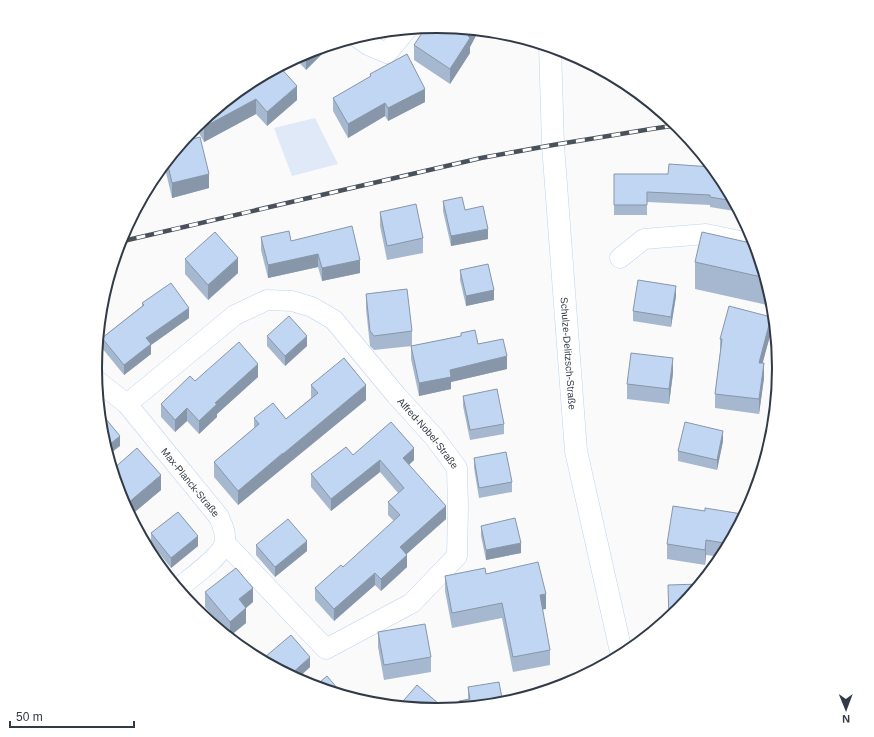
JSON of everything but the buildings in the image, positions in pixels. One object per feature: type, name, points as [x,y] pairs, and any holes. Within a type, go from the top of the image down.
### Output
[{"type":"main road","name":"Schulze-Delitzsch-Straße","points":[[550,53],[552,144],[576,451],[620,649]]},
{"type":"street","points":[[362,41],[368,46],[387,53],[402,35]]},
{"type":"street","points":[[620,258],[644,239],[706,234],[748,242]]},
{"type":"street","name":"Alfred-Nobel-Straße","points":[[127,404],[235,315],[267,300],[292,301],[312,307],[334,320],[434,438],[457,468],[457,556],[412,603],[326,649],[225,543]]},
{"type":"street","name":"Max-Planck-Straße","points":[[102,385],[127,404],[218,517],[225,532],[225,543]]},
{"type":"street","points":[[181,586],[215,559],[225,543]]},
{"type":"shaded area","points":[[315,118],[338,164],[292,176],[274,128]]},
{"type":"railway","points":[[127,240],[481,158],[669,126]]}]
